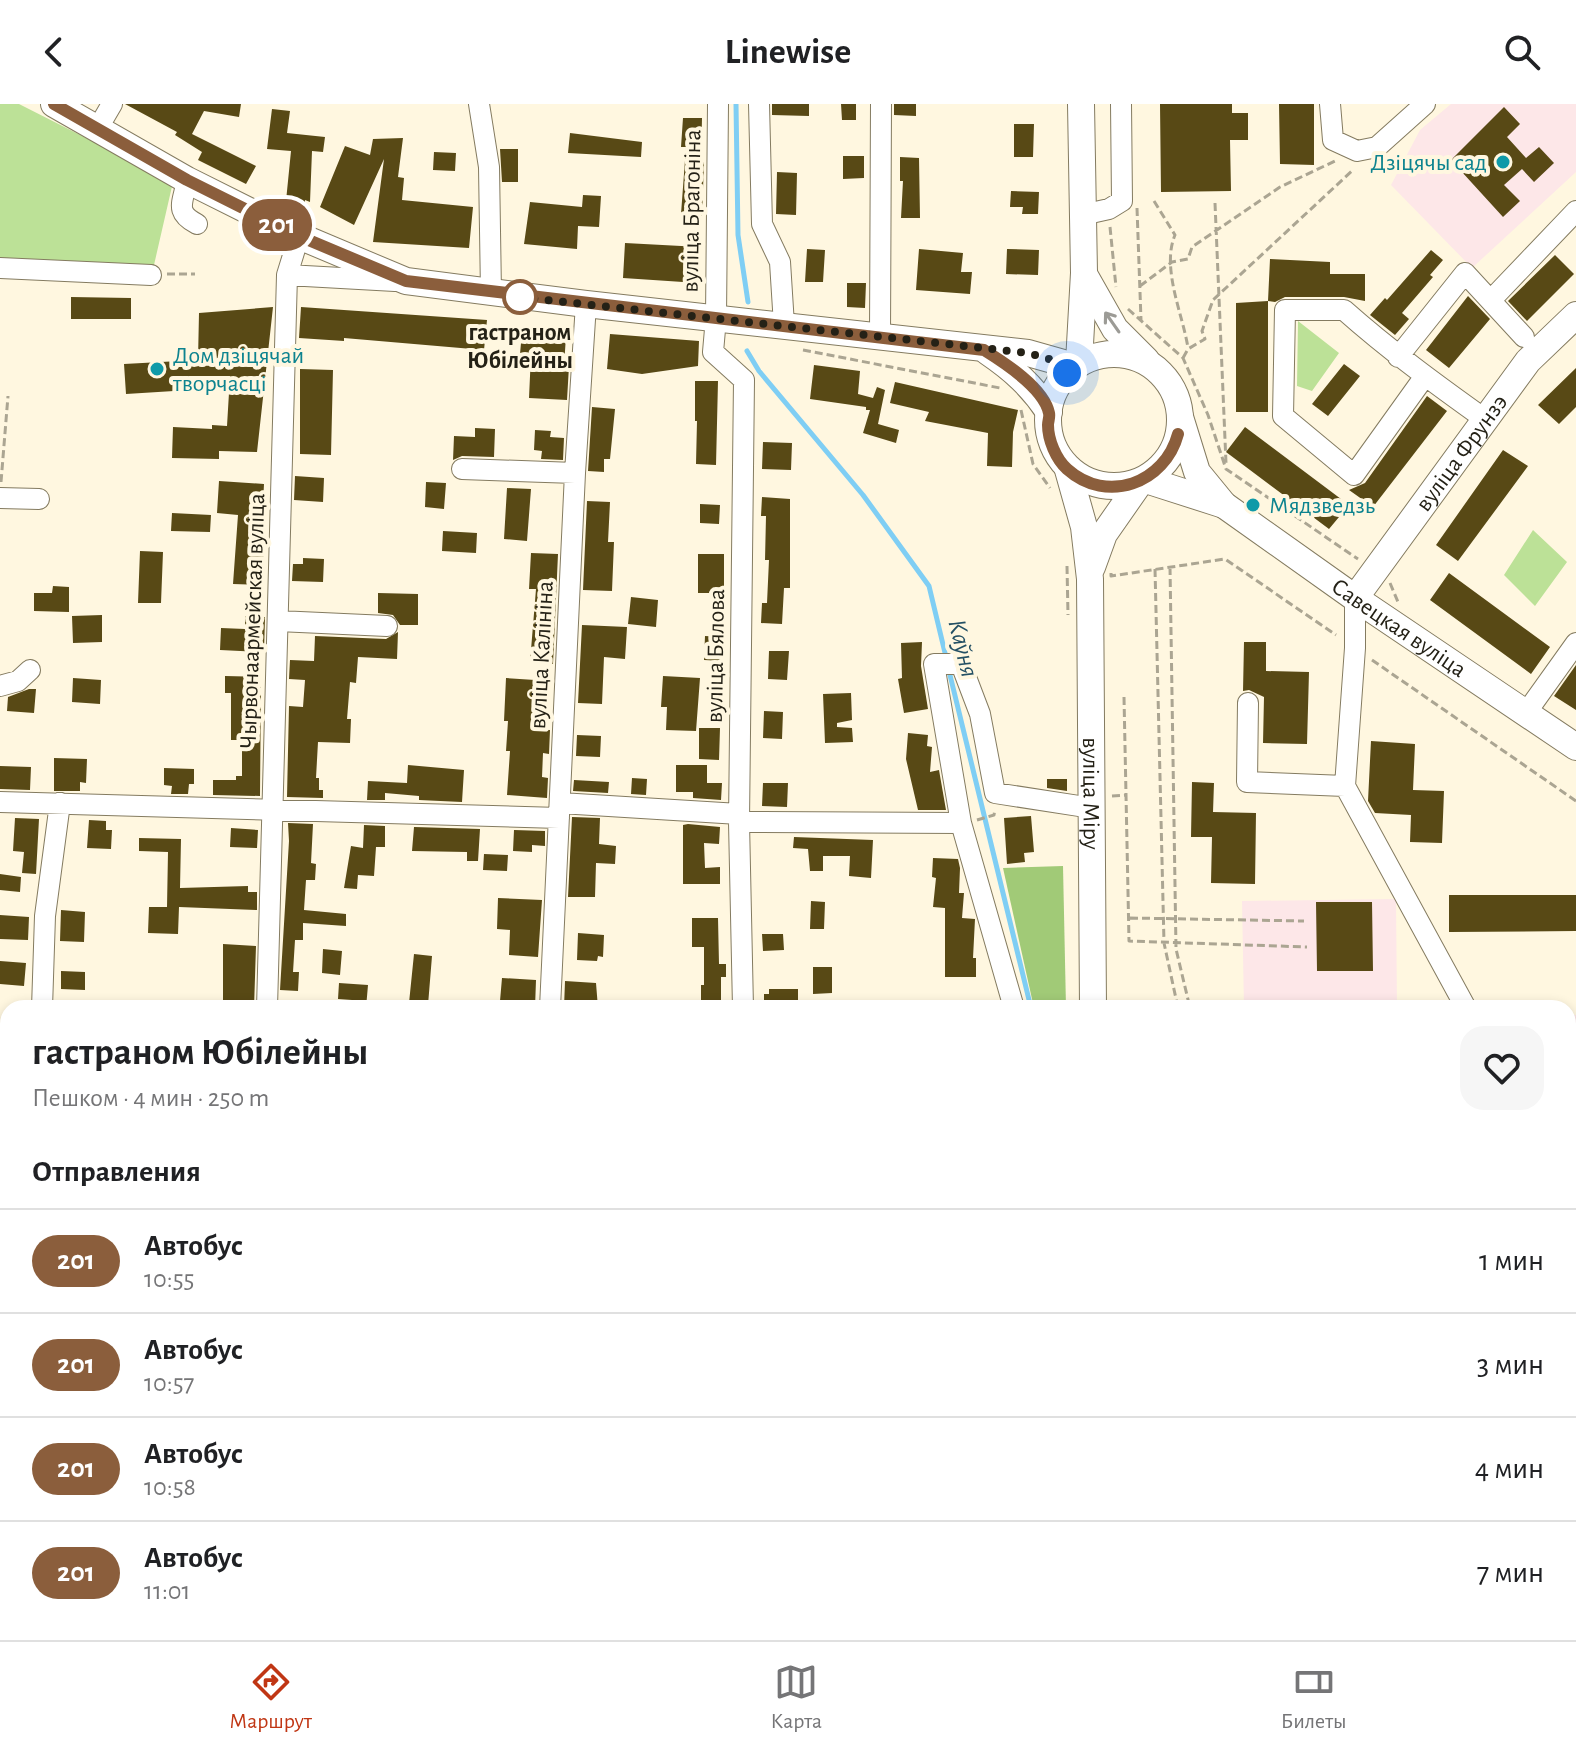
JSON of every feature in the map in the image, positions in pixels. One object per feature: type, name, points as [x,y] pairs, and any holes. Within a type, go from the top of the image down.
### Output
[{"type":"main road","points":[[54,104],[187,180],[299,236],[406,281],[1028,353],[1077,364]]},
{"type":"main road","points":[[1077,364],[1084,273],[1081,104]]},
{"type":"main road","points":[[1084,273],[1115,329],[1161,372],[1172,387],[1180,417],[1174,448],[1165,462],[1144,480],[1122,486],[1105,486],[1089,482],[1068,470],[1049,438],[1049,412],[1059,383],[1077,364],[1089,357],[1120,354],[1150,364]]},
{"type":"main road","points":[[1028,353],[1062,342],[1083,311]]},
{"type":"main road","name":"вуліца Фрунзэ","points":[[1355,598],[1528,361],[1576,315]]},
{"type":"main road","points":[[984,350],[1017,371],[1038,394],[1049,412]]},
{"type":"main road","name":"Савецкая вуліца","points":[[1180,417],[1197,472],[1224,505],[1355,598],[1576,747]]},
{"type":"main road","name":"вуліца Міру","points":[[1068,470],[1084,527],[1090,579],[1093,1000]]},
{"type":"main road","name":"Савецкая вуліца","points":[[1144,480],[1224,505]]},
{"type":"main road","name":"вуліца Міру","points":[[1090,579],[1104,534],[1144,480]]},
{"type":"street","points":[[98,128],[112,104]]},
{"type":"street","points":[[479,104],[489,167],[491,293]]},
{"type":"street","name":"вуліца Брагоніна","points":[[718,104],[722,318]]},
{"type":"street","points":[[759,104],[762,224],[780,262],[776,324]]},
{"type":"street","points":[[880,336],[881,104]]},
{"type":"street","points":[[1082,215],[1109,209],[1122,201],[1121,104]]},
{"type":"street","points":[[1330,104],[1333,140],[1356,160],[1377,147],[1425,104]]},
{"type":"street","points":[[187,180],[183,215],[197,224]]},
{"type":"street","points":[[1491,300],[1576,211]]},
{"type":"street","name":"Чырвонаармейская вуліца","points":[[267,1000],[287,275],[299,236]]},
{"type":"street","points":[[0,268],[151,275]]},
{"type":"street","points":[[1398,357],[1465,273],[1524,337]]},
{"type":"street","points":[[287,275],[406,281]]},
{"type":"street","name":"вуліца Калініна","points":[[550,1000],[586,304]]},
{"type":"street","points":[[1425,376],[1354,475],[1283,416],[1285,310],[1344,310],[1398,357],[1425,376],[1486,420]]},
{"type":"street","name":"вуліца Бялова","points":[[722,318],[713,352],[744,380],[739,818],[743,1000]]},
{"type":"street","points":[[462,469],[575,473]]},
{"type":"street","points":[[0,498],[39,499]]},
{"type":"street","points":[[1355,598],[1355,648],[1345,786],[1462,1000]]},
{"type":"street","points":[[278,621],[387,626]]},
{"type":"street","points":[[1526,713],[1576,643]]},
{"type":"street","points":[[1012,1000],[961,823],[934,664],[961,664],[980,714],[995,793],[1092,808]]},
{"type":"street","points":[[0,686],[18,681],[30,670]]},
{"type":"street","points":[[1248,703],[1247,782],[1345,786]]},
{"type":"street","points":[[0,802],[272,811],[559,810],[961,823]]},
{"type":"street","points":[[42,1000],[45,916],[60,803]]},
{"type":"path","points":[[1140,286],[1172,262],[1188,259],[1192,247],[1280,187],[1356,160]]},
{"type":"path","points":[[1183,358],[1188,349],[1205,339],[1202,331],[1213,300],[1356,160]]},
{"type":"path","points":[[1137,195],[1141,320]]},
{"type":"path","points":[[1154,201],[1175,235],[1169,248],[1174,295],[1188,349]]},
{"type":"path","points":[[1215,203],[1226,469]]},
{"type":"path","points":[[1109,209],[1116,286]]},
{"type":"path","points":[[151,275],[195,274]]},
{"type":"path","points":[[1118,301],[1183,358],[1208,415],[1226,469],[1363,562]]},
{"type":"path","points":[[798,349],[1001,389]]},
{"type":"path","points":[[0,498],[8,396]]},
{"type":"path","points":[[1020,406],[1033,464],[1057,497]]},
{"type":"path","points":[[1170,567],[1175,943],[1188,1000]]},
{"type":"path","points":[[1155,569],[1164,943],[1176,1000]]},
{"type":"path","points":[[1390,583],[1398,602]]},
{"type":"path","points":[[1124,697],[1129,941],[1307,947]]},
{"type":"path","points":[[1130,918],[1304,921]]},
{"type":"shaded area","points":[[1451,104],[1576,104],[1576,172],[1472,268],[1391,185],[1420,130]]},
{"type":"shaded area","points":[[1396,899],[1397,1000],[1244,1000],[1242,901]]},
{"type":"green space","points":[[0,104],[19,104],[173,182],[154,265],[0,260]]},
{"type":"green space","points":[[1298,321],[1339,353],[1312,391],[1297,386]]},
{"type":"green space","points":[[1533,530],[1567,562],[1535,606],[1504,575]]},
{"type":"green space","points":[[1063,866],[1066,1000],[1032,1000],[1003,868]]},
{"type":"building","points":[[125,104],[241,104],[239,117],[204,111],[192,134],[256,166],[246,184],[198,160],[202,152],[175,135],[177,132]]},
{"type":"building","points":[[772,104],[809,104],[809,116],[772,115]]},
{"type":"building","points":[[841,104],[856,104],[856,120],[842,120]]},
{"type":"building","points":[[894,104],[916,104],[916,116],[894,115]]},
{"type":"building","points":[[1160,104],[1232,104],[1232,113],[1248,113],[1248,140],[1230,140],[1231,191],[1161,192]]},
{"type":"building","points":[[1279,104],[1314,104],[1314,165],[1280,164]]},
{"type":"building","name":"Дзіцячы сад","points":[[1504,107],[1520,124],[1507,137],[1526,158],[1539,147],[1554,163],[1534,182],[1522,169],[1504,185],[1520,201],[1503,217],[1451,160]]},
{"type":"building","points":[[272,109],[290,111],[287,133],[325,137],[323,152],[312,151],[310,202],[305,200],[304,213],[285,211],[291,151],[267,149]]},
{"type":"building","points":[[683,118],[702,118],[702,216],[681,214],[686,147],[681,147]]},
{"type":"building","points":[[1014,124],[1034,124],[1033,157],[1014,157]]},
{"type":"building","points":[[570,133],[642,142],[641,157],[568,153]]},
{"type":"building","points":[[403,138],[398,177],[404,178],[402,200],[473,207],[469,248],[373,242],[384,159],[354,225],[320,207],[345,146],[370,155],[373,139]]},
{"type":"building","points":[[500,149],[518,149],[518,182],[502,182]]},
{"type":"building","points":[[434,152],[456,153],[455,171],[433,170]]},
{"type":"building","points":[[843,156],[864,156],[864,178],[843,179]]},
{"type":"building","points":[[900,157],[919,158],[920,218],[901,218],[903,181],[900,181]]},
{"type":"building","points":[[777,172],[797,173],[796,215],[776,214]]},
{"type":"building","points":[[1011,191],[1039,192],[1038,214],[1022,214],[1023,207],[1010,207]]},
{"type":"building","points":[[583,195],[601,196],[599,227],[578,226],[577,249],[524,244],[530,202],[582,207]]},
{"type":"building","points":[[625,243],[700,247],[698,283],[623,278]]},
{"type":"building","points":[[807,249],[825,250],[823,282],[805,282]]},
{"type":"building","points":[[919,249],[963,253],[961,272],[972,272],[970,294],[916,290]]},
{"type":"building","points":[[1007,249],[1039,250],[1038,275],[1006,274]]},
{"type":"building","points":[[1431,250],[1443,260],[1430,275],[1433,277],[1402,313],[1409,319],[1395,335],[1370,315]]},
{"type":"building","points":[[1555,255],[1574,274],[1527,321],[1508,301]]},
{"type":"building","points":[[1270,259],[1330,262],[1330,274],[1365,274],[1365,301],[1344,297],[1285,297],[1275,302],[1268,301]]},
{"type":"building","points":[[847,283],[866,283],[865,308],[847,307]]},
{"type":"building","points":[[1468,296],[1490,319],[1449,368],[1426,350]]},
{"type":"building","points":[[71,297],[131,298],[131,319],[71,319]]},
{"type":"building","points":[[1268,301],[1268,412],[1236,412],[1236,303]]},
{"type":"building","points":[[273,307],[257,452],[219,451],[219,459],[172,458],[173,427],[212,429],[212,425],[227,426],[230,376],[189,376],[190,390],[126,394],[124,364],[198,360],[199,313]]},
{"type":"building","points":[[301,307],[487,320],[484,350],[344,338],[344,341],[299,338]]},
{"type":"building","points":[[522,332],[566,336],[564,366],[569,366],[567,400],[529,398],[531,354],[520,354]]},
{"type":"building","points":[[610,334],[699,341],[698,366],[642,374],[607,369]]},
{"type":"building","points":[[1344,364],[1360,376],[1328,416],[1312,404]]},
{"type":"building","points":[[814,365],[860,371],[858,394],[873,398],[877,387],[885,390],[878,424],[899,430],[896,443],[863,433],[870,410],[866,407],[810,399]]},
{"type":"building","points":[[1576,368],[1576,407],[1559,424],[1538,405]]},
{"type":"building","points":[[300,369],[333,370],[331,455],[300,454]]},
{"type":"building","points":[[695,381],[718,381],[716,465],[696,464]]},
{"type":"building","points":[[895,382],[1018,410],[1013,432],[1012,467],[987,466],[988,433],[925,421],[929,412],[890,403]]},
{"type":"building","points":[[1427,396],[1447,411],[1373,507],[1349,490],[1365,483]]},
{"type":"building","points":[[592,407],[615,409],[610,459],[604,459],[604,472],[588,471]]},
{"type":"building","points":[[1245,427],[1349,505],[1329,529],[1226,452]]},
{"type":"building","points":[[475,428],[495,429],[494,457],[462,456],[453,460],[454,436],[475,437]]},
{"type":"building","points":[[535,430],[551,431],[550,437],[564,438],[563,460],[541,459],[542,451],[534,450]]},
{"type":"building","points":[[763,442],[792,443],[791,470],[762,469]]},
{"type":"building","points":[[1503,450],[1528,466],[1458,561],[1436,545]]},
{"type":"building","points":[[295,476],[324,478],[323,502],[294,500]]},
{"type":"building","points":[[219,481],[264,484],[262,523],[266,523],[261,585],[233,584],[238,515],[217,513]]},
{"type":"building","points":[[426,482],[446,483],[444,509],[425,507]]},
{"type":"building","points":[[507,488],[531,489],[527,541],[504,539]]},
{"type":"building","points":[[762,497],[790,499],[790,588],[784,588],[782,624],[761,623],[762,603],[767,603],[769,560],[765,560],[766,516],[761,516]]},
{"type":"building","points":[[587,501],[610,502],[608,542],[614,542],[612,591],[583,590]]},
{"type":"building","points":[[700,504],[720,505],[719,524],[700,523]]},
{"type":"building","points":[[172,513],[211,515],[210,532],[171,531]]},
{"type":"building","points":[[443,531],[477,533],[476,553],[442,551]]},
{"type":"building","points":[[140,551],[163,552],[161,603],[138,603]]},
{"type":"building","points":[[531,553],[558,554],[553,664],[530,662],[536,589],[529,589]]},
{"type":"building","points":[[698,554],[724,554],[724,593],[698,593]]},
{"type":"building","points":[[303,558],[324,559],[323,582],[292,581],[293,564],[303,564]]},
{"type":"building","points":[[1449,573],[1550,647],[1531,674],[1430,600]]},
{"type":"building","points":[[53,586],[69,587],[69,612],[34,611],[34,593],[52,593]]},
{"type":"building","points":[[378,593],[418,594],[418,625],[400,625],[393,615],[378,613]]},
{"type":"building","points":[[631,597],[658,600],[656,627],[628,624]]},
{"type":"building","points":[[102,615],[102,642],[73,643],[72,616]]},
{"type":"building","points":[[245,616],[265,617],[264,652],[220,650],[221,628],[245,629]]},
{"type":"building","points":[[582,625],[627,627],[625,659],[604,657],[602,704],[578,703]]},
{"type":"building","points":[[398,632],[397,659],[358,657],[356,683],[350,682],[347,719],[351,719],[350,743],[318,742],[316,778],[319,778],[323,798],[287,797],[289,706],[303,707],[305,680],[289,679],[290,660],[314,661],[315,636],[386,639]]},
{"type":"building","points":[[705,636],[724,637],[723,661],[704,660]]},
{"type":"building","points":[[922,642],[921,666],[928,709],[904,713],[898,679],[902,678],[901,643]]},
{"type":"building","points":[[1244,642],[1266,642],[1266,671],[1309,672],[1307,744],[1263,743],[1264,697],[1249,690],[1243,691]]},
{"type":"building","points":[[769,651],[789,651],[787,680],[768,679]]},
{"type":"building","points":[[1576,665],[1576,710],[1554,696]]},
{"type":"building","points":[[225,676],[261,677],[260,796],[213,795],[213,780],[236,780],[236,776],[242,776],[242,740],[231,740],[231,693],[225,693]]},
{"type":"building","points":[[663,676],[700,678],[696,731],[666,730],[667,707],[661,707]]},
{"type":"building","points":[[73,678],[101,680],[100,704],[72,702]]},
{"type":"building","points":[[506,678],[535,680],[532,729],[550,730],[549,754],[543,753],[542,777],[548,778],[547,798],[507,795],[510,751],[506,751],[508,721],[504,721]]},
{"type":"building","points":[[36,689],[34,713],[7,711],[8,697]]},
{"type":"building","points":[[851,693],[852,720],[837,723],[837,727],[852,728],[853,742],[825,743],[823,694]]},
{"type":"building","points":[[764,711],[783,712],[782,739],[763,738]]},
{"type":"building","points":[[699,728],[720,728],[719,760],[699,759]]},
{"type":"building","points":[[908,733],[928,735],[927,746],[932,747],[930,772],[939,770],[946,810],[918,810],[906,759]]},
{"type":"building","points":[[577,735],[601,736],[600,757],[576,756]]},
{"type":"building","points":[[1371,741],[1415,744],[1413,790],[1444,791],[1442,843],[1410,842],[1411,815],[1375,813],[1368,801]]},
{"type":"building","points":[[54,758],[87,759],[86,783],[80,782],[80,791],[54,791]]},
{"type":"building","points":[[408,765],[464,770],[462,802],[419,800],[419,796],[385,793],[385,800],[367,800],[368,781],[407,783]]},
{"type":"building","points":[[676,765],[707,765],[707,783],[722,783],[721,800],[693,798],[693,792],[676,792]]},
{"type":"building","points":[[0,766],[31,767],[30,790],[0,789]]},
{"type":"building","points":[[164,768],[194,769],[194,784],[189,784],[188,794],[171,794],[172,786],[164,785]]},
{"type":"building","points":[[632,778],[647,779],[646,795],[631,794]]},
{"type":"building","points":[[1047,779],[1067,779],[1067,791],[1047,788]]},
{"type":"building","points":[[574,780],[609,782],[608,793],[573,791]]},
{"type":"building","points":[[1192,782],[1214,783],[1213,812],[1256,813],[1255,884],[1211,883],[1212,837],[1191,837]]},
{"type":"building","points":[[763,783],[788,783],[787,807],[762,806]]},
{"type":"building","points":[[1031,816],[1034,852],[1024,853],[1025,862],[1007,864],[1004,818]]},
{"type":"building","points":[[572,817],[600,818],[599,844],[616,846],[615,864],[596,863],[595,897],[568,897]]},
{"type":"building","points":[[15,818],[39,819],[36,874],[22,873],[24,852],[13,851]]},
{"type":"building","points":[[89,820],[106,821],[106,830],[112,830],[111,849],[87,848]]},
{"type":"building","points":[[288,823],[313,824],[311,863],[316,864],[315,880],[306,880],[304,910],[346,914],[346,926],[303,923],[303,940],[295,940],[293,972],[299,972],[298,991],[280,990]]},
{"type":"building","points":[[364,825],[385,826],[385,847],[376,847],[374,876],[358,875],[357,889],[344,888],[351,846],[363,848]]},
{"type":"building","points":[[683,825],[720,827],[719,844],[704,843],[705,868],[720,867],[720,884],[683,884]]},
{"type":"building","points":[[414,827],[480,829],[478,861],[467,861],[467,852],[412,851]]},
{"type":"building","points":[[231,828],[258,830],[257,848],[230,847]]},
{"type":"building","points":[[514,830],[545,831],[545,846],[532,845],[532,852],[513,851]]},
{"type":"building","points":[[794,837],[873,840],[871,878],[849,876],[850,856],[823,856],[823,871],[810,871],[808,849],[793,848]]},
{"type":"building","points":[[139,838],[181,839],[180,888],[248,886],[248,892],[257,892],[257,910],[179,907],[178,934],[148,933],[149,907],[167,907],[168,852],[139,851]]},
{"type":"building","points":[[484,854],[508,855],[507,871],[483,870]]},
{"type":"building","points":[[933,858],[958,859],[959,893],[964,893],[962,918],[975,919],[973,958],[976,958],[976,977],[945,977],[945,908],[933,907],[936,878],[932,877]]},
{"type":"building","points":[[0,874],[21,877],[20,892],[0,890]]},
{"type":"building","points":[[1449,895],[1576,895],[1576,931],[1449,932]]},
{"type":"building","points":[[498,898],[542,900],[538,957],[509,955],[510,930],[497,929]]},
{"type":"building","points":[[811,901],[825,902],[824,929],[810,929]]},
{"type":"building","points":[[1316,902],[1372,902],[1373,971],[1317,971]]},
{"type":"building","points":[[61,910],[85,912],[84,942],[60,941]]},
{"type":"building","points":[[0,915],[29,917],[28,940],[0,939]]},
{"type":"building","points":[[692,918],[718,918],[719,964],[726,964],[726,977],[721,977],[721,1000],[701,1000],[704,947],[692,947]]},
{"type":"building","points":[[578,933],[604,935],[603,957],[598,956],[597,961],[577,960]]},
{"type":"building","points":[[762,934],[783,934],[784,950],[763,951]]},
{"type":"building","points":[[223,944],[256,946],[254,1000],[223,1000]]},
{"type":"building","points":[[323,949],[342,951],[340,975],[322,973]]},
{"type":"building","points":[[414,954],[432,956],[428,1000],[409,1000]]},
{"type":"building","points":[[0,961],[26,963],[24,986],[0,984]]},
{"type":"building","points":[[813,967],[832,967],[832,993],[813,994]]},
{"type":"building","points":[[61,971],[85,972],[85,990],[61,989]]},
{"type":"building","points":[[502,978],[536,980],[535,1000],[500,1000]]},
{"type":"building","points":[[565,981],[596,983],[597,1000],[564,1000]]},
{"type":"building","points":[[339,983],[368,985],[367,1000],[338,999]]},
{"type":"building","points":[[769,989],[798,989],[798,1000],[764,1000],[764,994],[769,994]]},
{"type":"waterway","name":"Каўня","points":[[736,104],[738,235],[748,302]]},
{"type":"waterway","name":"Каўня","points":[[747,351],[759,371],[863,495],[929,586],[946,657]]},
{"type":"waterway","name":"Каўня","points":[[949,671],[1029,1000]]},
{"type":"bus line","name":"201","points":[[54,104],[187,180],[299,236],[406,281],[984,350],[1017,371],[1038,394],[1049,412],[1049,438],[1059,459],[1068,470],[1089,482],[1122,486],[1146,480],[1165,462],[1178,434]]},
{"type":"place","name":"Дзіцячы сад","points":[[1503,162]]},
{"type":"place","name":"гастраном Юбілейны","points":[[520,297]]},
{"type":"place","name":"Дом дзіцячай творчасці","points":[[157,369]]},
{"type":"place","name":"Мядзведзь","points":[[1253,505]]},
{"type":"route","points":[[520,297],[1028,353],[1074,366],[1067,373]]}]
